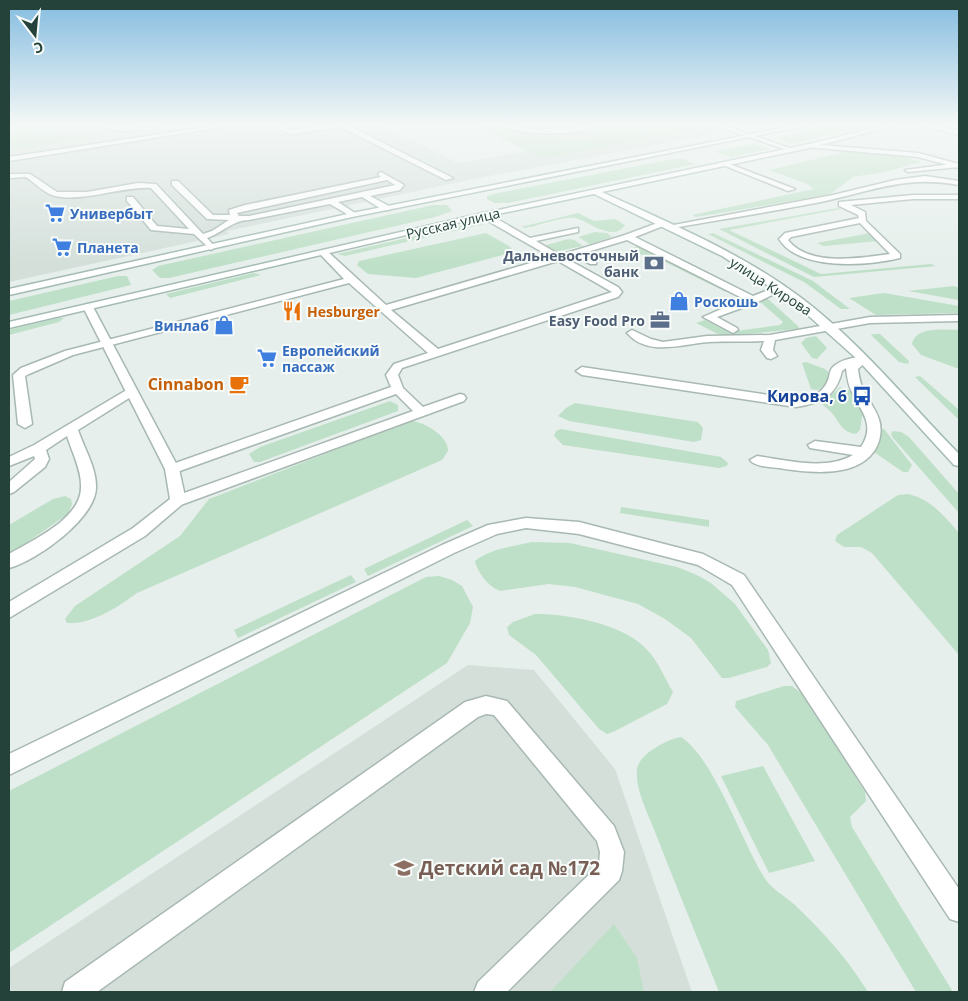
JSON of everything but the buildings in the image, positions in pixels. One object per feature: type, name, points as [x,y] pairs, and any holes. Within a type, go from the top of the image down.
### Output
[{"type":"main road","points":[[434,171],[449,178]]},
{"type":"main road","name":"Русская улица","points":[[9,292],[352,215],[579,171]]},
{"type":"main road","name":"Русская улица","points":[[9,326],[324,252],[480,213],[596,192],[694,171]]},
{"type":"main road","points":[[743,171],[791,189]]},
{"type":"main road","points":[[175,182],[210,218],[249,218],[397,188],[400,185],[378,172]]},
{"type":"main road","points":[[9,176],[28,175],[49,191],[63,194],[87,194],[138,184],[153,186],[211,247]]},
{"type":"main road","points":[[235,218],[232,212],[245,206],[388,178]]},
{"type":"main road","points":[[384,309],[628,238],[664,225],[834,197],[893,180],[919,178],[959,183]]},
{"type":"main road","name":"улица Кирова","points":[[596,192],[678,232],[780,288],[831,327],[959,462]]},
{"type":"main road","points":[[364,195],[386,208]]},
{"type":"main road","points":[[452,195],[460,200]]},
{"type":"main road","points":[[678,232],[843,204],[912,197],[959,197]]},
{"type":"main road","points":[[130,199],[154,228],[200,235],[215,233],[235,218]]},
{"type":"main road","points":[[331,201],[352,215]]},
{"type":"main road","points":[[843,204],[864,217],[860,220],[788,235],[783,239],[787,246],[806,257],[897,256],[860,220]]},
{"type":"main road","points":[[422,412],[398,389],[392,375],[398,366],[614,295],[617,292],[615,289],[480,213]]},
{"type":"main road","points":[[527,241],[575,230]]},
{"type":"main road","points":[[628,238],[754,300]]},
{"type":"main road","points":[[324,252],[351,280],[436,353]]},
{"type":"main road","points":[[577,253],[593,262]]},
{"type":"main road","points":[[25,424],[20,374],[69,354],[105,343],[351,280]]},
{"type":"main road","points":[[734,330],[708,317],[780,288]]},
{"type":"main road","points":[[88,307],[130,392],[172,469],[178,501]]},
{"type":"main road","points":[[632,333],[648,342],[664,345],[708,339],[770,338],[870,320],[959,318]]},
{"type":"main road","points":[[770,338],[768,350],[771,356]]},
{"type":"main road","points":[[582,371],[796,402],[808,402],[828,393],[834,387],[838,369],[848,362],[863,359]]},
{"type":"main road","points":[[757,460],[833,468],[853,461],[864,452],[874,440],[874,418],[856,388],[852,368],[863,359]]},
{"type":"main road","points":[[172,469],[398,389]]},
{"type":"main road","points":[[9,462],[39,448],[130,392]]},
{"type":"main road","points":[[9,611],[59,578],[134,535],[164,514],[178,501],[460,398]]},
{"type":"main road","points":[[9,562],[71,523],[86,501],[89,487],[71,428]]},
{"type":"main road","points":[[815,445],[864,452]]},
{"type":"main road","points":[[9,489],[40,464],[42,459],[39,448]]},
{"type":"main road","points":[[9,765],[448,549],[494,529],[526,523],[579,528],[703,560],[738,580],[959,910]]},
{"type":"main road","points":[[75,992],[472,708],[486,705],[500,707],[606,834],[612,852],[610,871],[488,992]]},
{"type":"shaded area","points":[[9,171],[518,171],[227,231],[229,234],[9,282]]},
{"type":"shaded area","name":"Детский сад №172","points":[[468,665],[534,670],[615,769],[692,992],[9,992],[9,968]]},
{"type":"green space","points":[[613,171],[663,171],[508,203],[494,203],[487,199],[487,196]]},
{"type":"green space","points":[[771,171],[890,171],[853,177],[829,195],[696,217],[692,215],[814,189],[807,184]]},
{"type":"green space","points":[[433,205],[447,205],[452,211],[435,217],[169,278],[160,278],[152,270],[158,266]]},
{"type":"green space","points":[[841,209],[729,230],[821,274],[931,264],[936,266],[814,277],[719,229]]},
{"type":"green space","points":[[578,213],[594,221],[615,219],[625,225],[620,230],[614,232],[601,229],[575,218],[570,218],[525,228],[521,227]]},
{"type":"green space","points":[[477,222],[484,224],[345,256],[337,254]]},
{"type":"green space","points":[[595,232],[607,233],[612,237],[590,244],[578,237]]},
{"type":"green space","points":[[486,233],[509,246],[512,249],[510,253],[416,278],[368,274],[357,265],[359,261]]},
{"type":"green space","points":[[713,233],[813,281],[850,309],[841,309],[804,282],[708,234]]},
{"type":"green space","points":[[870,233],[879,241],[824,246],[817,243]]},
{"type":"green space","points":[[568,239],[574,240],[583,246],[554,252],[543,246]]},
{"type":"green space","points":[[640,246],[731,291],[726,292],[655,257],[650,259],[630,249]]},
{"type":"green space","points":[[254,273],[261,275],[170,298],[166,294]]},
{"type":"green space","points":[[118,276],[127,276],[131,285],[9,315],[9,301]]},
{"type":"green space","points":[[954,286],[959,288],[959,300],[908,291]]},
{"type":"green space","points":[[884,293],[959,306],[959,313],[876,315],[849,298]]},
{"type":"green space","points":[[767,298],[799,327],[797,329],[727,336],[718,334],[696,323],[705,320],[729,332],[780,325],[783,322],[758,300]]},
{"type":"green space","points":[[64,318],[59,322],[9,335],[9,330]]},
{"type":"green space","points":[[932,330],[959,330],[959,369],[921,355],[912,344],[919,334],[925,332]]},
{"type":"green space","points":[[880,334],[909,361],[908,364],[899,362],[871,335]]},
{"type":"green space","points":[[816,336],[827,348],[817,359],[812,358],[801,343],[806,338]]},
{"type":"green space","points":[[806,362],[825,369],[830,374],[826,384],[818,390],[811,389],[802,363]]},
{"type":"green space","points":[[920,376],[959,410],[959,420],[915,377]]},
{"type":"green space","points":[[840,387],[849,390],[863,410],[860,430],[856,434],[844,429],[822,404]]},
{"type":"green space","points":[[390,401],[398,405],[398,411],[260,462],[254,462],[249,454],[260,447]]},
{"type":"green space","points":[[575,403],[698,422],[703,428],[701,440],[694,442],[569,421],[558,416]]},
{"type":"green space","points":[[409,421],[421,423],[440,435],[447,445],[448,451],[442,460],[137,593],[95,618],[76,623],[67,623],[65,619],[75,606],[180,536],[209,499]]},
{"type":"green space","points":[[561,429],[721,457],[728,463],[727,466],[719,468],[563,445],[554,436],[556,431]]},
{"type":"green space","points":[[884,429],[912,465],[908,472],[903,472],[874,452],[879,445],[879,430]]},
{"type":"green space","points":[[893,431],[901,432],[909,437],[959,494],[959,513],[893,438],[891,434]]},
{"type":"green space","points":[[908,494],[930,504],[959,533],[959,655],[872,553],[861,547],[844,547],[835,541],[837,535],[898,495]]},
{"type":"green space","points":[[65,496],[71,499],[72,504],[68,514],[9,555],[9,525],[53,499]]},
{"type":"green space","points":[[621,507],[709,520],[709,527],[620,513]]},
{"type":"green space","points":[[467,520],[473,526],[368,576],[364,569]]},
{"type":"green space","points":[[532,542],[570,543],[677,567],[697,575],[711,583],[735,604],[768,650],[771,663],[767,667],[729,678],[722,678],[691,638],[665,619],[638,604],[575,587],[549,584],[500,591],[488,583],[478,570],[475,561],[481,557],[502,548]]},
{"type":"green space","points":[[351,575],[356,582],[238,638],[234,630]]},
{"type":"green space","points":[[439,576],[452,580],[462,586],[473,607],[470,623],[447,663],[9,953],[9,791],[426,577]]},
{"type":"green space","points":[[535,614],[549,614],[596,622],[626,634],[639,642],[656,661],[673,692],[667,704],[613,732],[607,734],[599,729],[536,655],[509,635],[507,627],[513,622]]},
{"type":"green space","points":[[784,686],[792,686],[804,695],[865,792],[866,801],[850,817],[852,827],[953,992],[916,992],[768,745],[735,707],[736,701]]},
{"type":"green space","points":[[681,737],[693,747],[716,781],[755,862],[767,881],[774,889],[795,905],[825,936],[852,968],[868,992],[719,992],[638,785],[637,770],[642,758],[654,748]]},
{"type":"green space","points":[[763,766],[815,861],[769,873],[721,776]]},
{"type":"green space","points":[[614,924],[637,958],[644,992],[550,992]]},
{"type":"place","name":"Универбыт","points":[[55,213]]},
{"type":"place","name":"Планета","points":[[62,247]]},
{"type":"place","name":"Дальневосточный банк","points":[[654,263]]},
{"type":"place","name":"Роскошь","points":[[679,301]]},
{"type":"place","name":"Hesburger","points":[[292,311]]},
{"type":"place","name":"Easy Food Pro","points":[[660,320]]},
{"type":"place","name":"Винлаб","points":[[224,325]]},
{"type":"place","name":"Европейский пассаж","points":[[267,358]]},
{"type":"place","name":"Cinnabon","points":[[239,384]]},
{"type":"place","name":"Кирова, 6","points":[[862,396]]},
{"type":"place","name":"Детский сад №172","points":[[404,868]]}]
